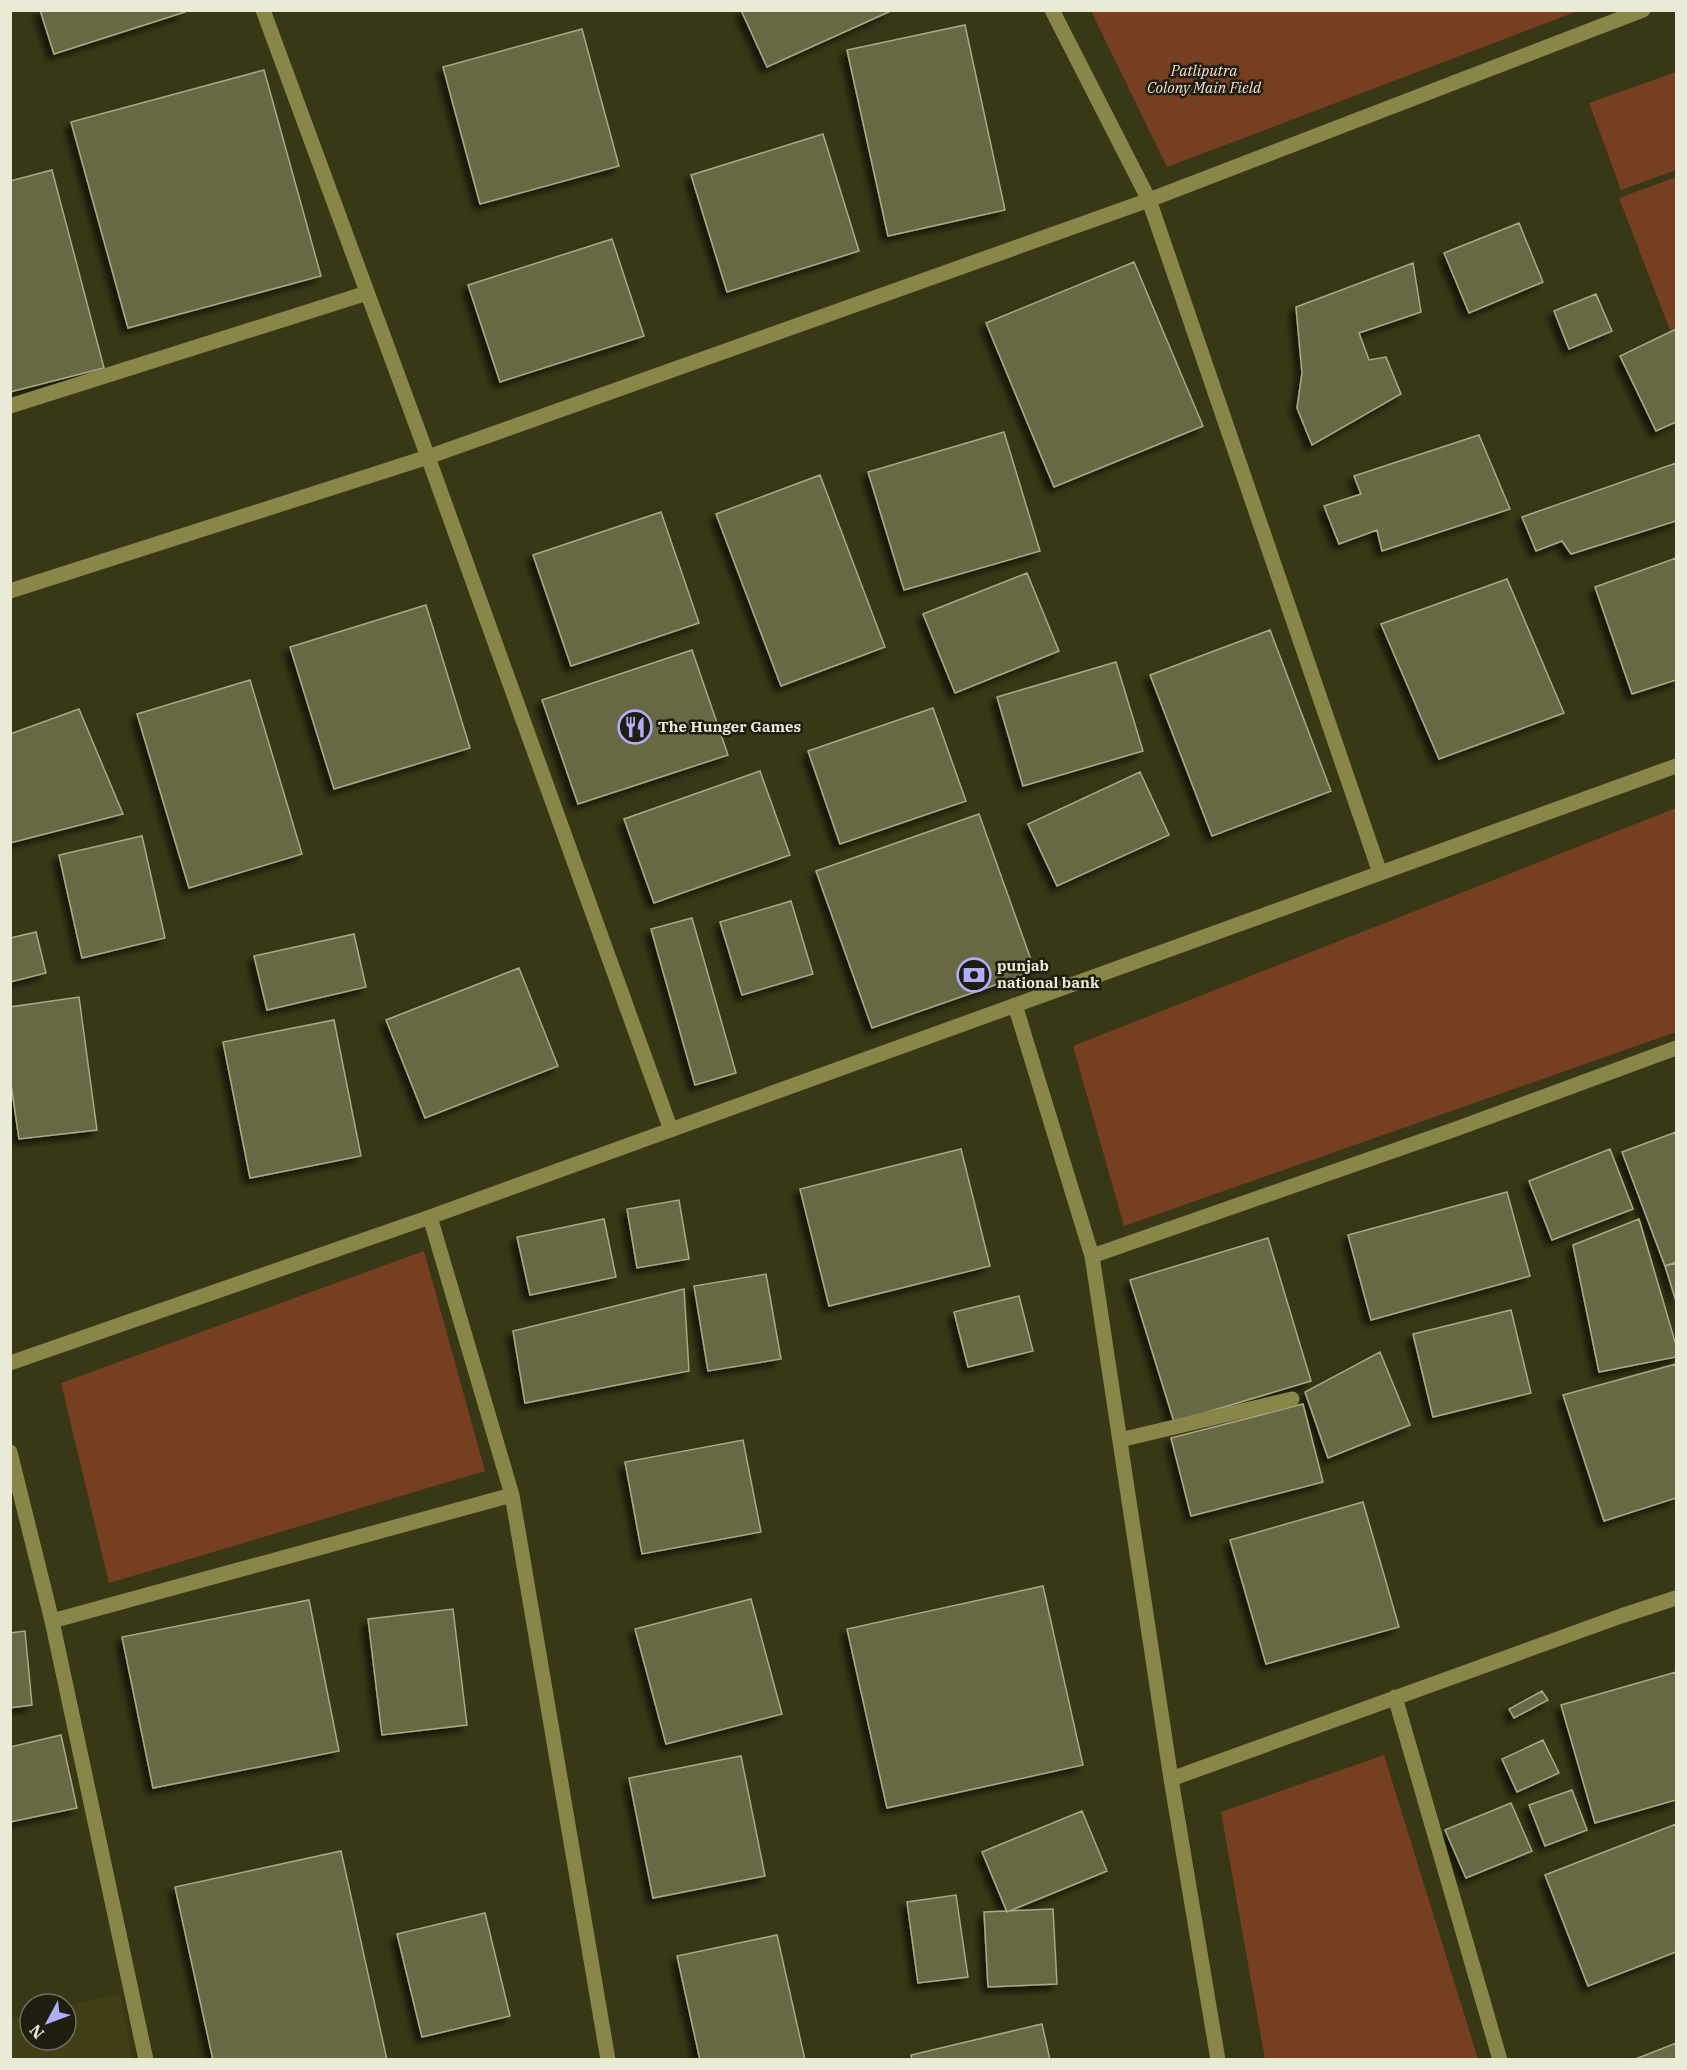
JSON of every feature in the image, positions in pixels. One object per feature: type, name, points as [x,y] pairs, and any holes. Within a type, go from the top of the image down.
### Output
[{"type":"street","points":[[263,10],[428,457],[671,1130]]},
{"type":"street","points":[[1052,10],[1149,200],[1380,873]]},
{"type":"street","points":[[10,591],[428,457],[1149,200],[1643,10]]},
{"type":"street","points":[[10,406],[367,293]]},
{"type":"street","points":[[10,1363],[430,1217],[1677,766]]},
{"type":"street","points":[[1015,1005],[1092,1256],[1171,1779],[1218,2060]]},
{"type":"street","points":[[1092,1256],[1453,1130],[1677,1048]]},
{"type":"street","points":[[430,1217],[512,1495],[608,2060]]},
{"type":"street","points":[[1120,1440],[1292,1400]]},
{"type":"street","points":[[10,1452],[52,1621],[146,2060]]},
{"type":"street","points":[[52,1621],[512,1495]]},
{"type":"street","points":[[1171,1779],[1621,1616],[1677,1598]]},
{"type":"street","points":[[1395,1697],[1500,2060]]},
{"type":"shaded area","points":[[120,1994],[132,2059],[11,2059],[11,2018],[18,2016],[18,2052],[78,2052],[78,2003]]},
{"type":"green space","name":"Patliputra Colony Main Field","points":[[1091,11],[1578,11],[1167,167]]},
{"type":"green space","points":[[1676,72],[1676,170],[1621,190],[1589,103]]},
{"type":"green space","points":[[1676,177],[1676,327],[1670,330],[1619,198]]},
{"type":"green space","points":[[1676,808],[1676,1032],[1124,1226],[1073,1046]]},
{"type":"green space","points":[[424,1251],[485,1471],[109,1583],[61,1383]]},
{"type":"green space","points":[[1384,1755],[1478,2059],[1265,2059],[1221,1812]]},
{"type":"building","points":[[40,10],[184,10],[185,12],[54,54]]},
{"type":"building","points":[[741,10],[893,10],[767,67]]},
{"type":"building","points":[[965,25],[1005,210],[888,236],[847,50]]},
{"type":"building","points":[[582,29],[619,166],[480,204],[443,67]]},
{"type":"building","points":[[264,70],[321,276],[128,328],[71,122]]},
{"type":"building","points":[[823,134],[859,251],[727,292],[691,175]]},
{"type":"building","points":[[52,170],[104,368],[10,392],[10,181]]},
{"type":"building","points":[[1519,223],[1543,282],[1469,313],[1444,253]]},
{"type":"building","points":[[612,239],[644,336],[500,382],[468,285]]},
{"type":"building","points":[[1134,262],[1203,426],[1054,487],[986,323]]},
{"type":"building","points":[[1413,263],[1421,312],[1359,333],[1369,360],[1386,357],[1401,394],[1312,445],[1297,408],[1302,373],[1296,307]]},
{"type":"building","points":[[1596,294],[1612,331],[1569,349],[1554,311]]},
{"type":"building","points":[[1676,329],[1676,422],[1656,431],[1620,356]]},
{"type":"building","points":[[1004,432],[1040,551],[904,590],[868,472]]},
{"type":"building","points":[[1479,435],[1510,509],[1382,551],[1377,530],[1339,544],[1324,506],[1361,494],[1354,476]]},
{"type":"building","points":[[1676,463],[1676,521],[1571,554],[1562,541],[1536,551],[1522,517]]},
{"type":"building","points":[[820,475],[885,647],[781,686],[716,514]]},
{"type":"building","points":[[661,512],[699,623],[571,666],[533,555]]},
{"type":"building","points":[[1676,558],[1676,680],[1632,694],[1595,587]]},
{"type":"building","points":[[1027,573],[1059,651],[955,693],[923,614]]},
{"type":"building","points":[[1507,579],[1564,713],[1439,759],[1381,624]]},
{"type":"building","points":[[426,605],[470,748],[334,789],[290,647]]},
{"type":"building","points":[[1270,630],[1331,791],[1212,836],[1150,675]]},
{"type":"building","name":"The Hunger Games","points":[[692,650],[728,755],[578,804],[542,700]]},
{"type":"building","points":[[1116,662],[1143,751],[1023,786],[997,697]]},
{"type":"building","points":[[250,680],[302,854],[189,888],[137,714]]},
{"type":"building","points":[[933,708],[966,801],[840,844],[808,751]]},
{"type":"building","points":[[79,709],[123,814],[10,843],[10,734]]},
{"type":"building","points":[[760,771],[790,855],[654,903],[624,819]]},
{"type":"building","points":[[1140,772],[1169,835],[1057,886],[1028,824]]},
{"type":"building","points":[[979,814],[1035,971],[872,1028],[816,871]]},
{"type":"building","points":[[142,836],[165,938],[82,958],[59,855]]},
{"type":"building","points":[[791,901],[813,974],[742,995],[720,922]]},
{"type":"building","points":[[692,918],[736,1073],[695,1085],[651,929]]},
{"type":"building","points":[[36,932],[46,973],[10,982],[10,938]]},
{"type":"building","points":[[354,934],[366,987],[267,1010],[254,956]]},
{"type":"building","points":[[519,968],[558,1066],[425,1118],[386,1020]]},
{"type":"building","points":[[79,997],[97,1130],[19,1139],[10,1077],[10,1007]]},
{"type":"building","points":[[334,1020],[361,1156],[250,1178],[223,1042]]},
{"type":"building","points":[[1676,1132],[1676,1262],[1665,1266],[1622,1152]]},
{"type":"building","points":[[961,1149],[990,1266],[829,1306],[800,1189]]},
{"type":"building","points":[[1610,1149],[1633,1209],[1552,1240],[1529,1181]]},
{"type":"building","points":[[1507,1192],[1530,1276],[1371,1320],[1348,1235]]},
{"type":"building","points":[[679,1200],[689,1259],[637,1268],[627,1209]]},
{"type":"building","points":[[604,1219],[616,1277],[530,1295],[517,1237]]},
{"type":"building","points":[[1639,1219],[1676,1345],[1676,1357],[1599,1372],[1573,1245]]},
{"type":"building","points":[[1268,1238],[1311,1381],[1174,1422],[1130,1280]]},
{"type":"building","points":[[1676,1263],[1676,1301],[1665,1266]]},
{"type":"building","points":[[766,1274],[781,1359],[708,1371],[694,1286]]},
{"type":"building","points":[[684,1289],[689,1371],[525,1403],[513,1331]]},
{"type":"building","points":[[1019,1296],[1033,1351],[968,1367],[954,1312]]},
{"type":"building","points":[[1511,1310],[1531,1393],[1433,1417],[1413,1334]]},
{"type":"building","points":[[1380,1352],[1410,1425],[1328,1458],[1305,1392]]},
{"type":"building","points":[[1676,1364],[1676,1498],[1604,1521],[1563,1395]]},
{"type":"building","points":[[1303,1404],[1323,1482],[1191,1516],[1171,1438]]},
{"type":"building","points":[[743,1440],[761,1532],[642,1554],[625,1462]]},
{"type":"building","points":[[1363,1502],[1399,1627],[1266,1664],[1230,1540]]},
{"type":"building","points":[[1043,1586],[1083,1765],[887,1808],[847,1629]]},
{"type":"building","points":[[751,1599],[782,1714],[666,1744],[635,1629]]},
{"type":"building","points":[[309,1600],[339,1751],[153,1788],[122,1637]]},
{"type":"building","points":[[453,1609],[467,1725],[382,1735],[368,1619]]},
{"type":"building","points":[[25,1631],[32,1705],[10,1708],[10,1633]]},
{"type":"building","points":[[1676,1672],[1676,1800],[1595,1823],[1561,1705]]},
{"type":"building","points":[[1542,1691],[1548,1700],[1514,1718],[1509,1709]]},
{"type":"building","points":[[61,1735],[77,1808],[10,1822],[10,1747]]},
{"type":"building","points":[[1543,1740],[1559,1773],[1517,1792],[1502,1759]]},
{"type":"building","points":[[741,1756],[765,1876],[653,1898],[629,1778]]},
{"type":"building","points":[[1572,1790],[1587,1830],[1545,1846],[1529,1805]]},
{"type":"building","points":[[1511,1803],[1532,1851],[1466,1878],[1445,1830]]},
{"type":"building","points":[[1082,1811],[1107,1871],[1007,1912],[982,1852]]},
{"type":"building","points":[[1676,1824],[1676,1952],[1588,1986],[1545,1875]]},
{"type":"building","points":[[341,1851],[387,2060],[213,2060],[175,1887]]},
{"type":"building","points":[[956,1895],[968,1977],[918,1983],[907,1902]]},
{"type":"building","points":[[1053,1909],[1057,1984],[988,1987],[984,1912]]},
{"type":"building","points":[[485,1913],[510,2016],[422,2037],[397,1934]]},
{"type":"building","points":[[777,1935],[805,2060],[700,2060],[677,1956]]},
{"type":"building","points":[[1042,2024],[1050,2060],[912,2060],[911,2055]]},
{"type":"building","points":[[1676,2043],[1676,2060],[1633,2060]]},
{"type":"place","name":"The Hunger Games","points":[[635,727]]},
{"type":"place","name":"punjab national bank","points":[[974,975]]}]
